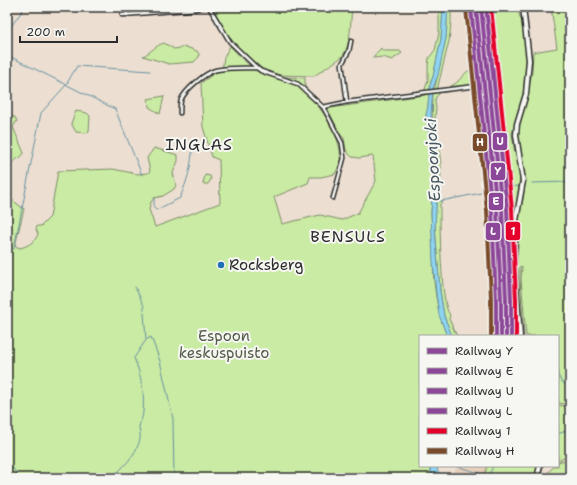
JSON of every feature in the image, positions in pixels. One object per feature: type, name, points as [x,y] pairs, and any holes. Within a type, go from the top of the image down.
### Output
[{"type":"main road","points":[[520,335],[514,259],[516,221],[523,181],[516,135],[517,124],[526,94],[529,72],[529,50],[523,7]]},
{"type":"main road","points":[[537,478],[540,467]]},
{"type":"street","points":[[126,7],[127,15]]},
{"type":"street","points":[[122,16],[196,9],[202,7]]},
{"type":"street","points":[[209,7],[230,42],[257,68],[261,71],[298,84],[322,107],[339,136],[343,150],[344,158],[334,198]]},
{"type":"street","points":[[347,102],[342,64],[349,51],[351,41]]},
{"type":"street","points":[[180,113],[180,102],[183,96],[189,89],[210,73],[226,68],[257,68]]},
{"type":"street","points":[[322,107],[347,102],[476,86]]},
{"type":"shaded area","points":[[468,7],[483,7],[494,94],[504,214],[508,335],[491,335],[493,307],[493,246],[490,193],[485,145],[476,85]]},
{"type":"shaded area","points":[[457,467],[487,467],[484,478],[452,478]]},
{"type":"green space","points":[[212,7],[352,7],[348,46],[342,57],[314,76],[278,75],[261,68],[231,41]]},
{"type":"green space","name":"Espoon keskuspuisto","points":[[439,7],[443,7],[441,39],[430,86],[426,115],[434,167],[431,213],[434,256],[434,286],[441,318],[447,335],[419,335],[419,467],[430,467],[434,478],[7,478],[7,196],[24,209],[15,246],[20,248],[28,245],[37,237],[37,226],[41,226],[50,217],[58,171],[113,169],[137,174],[148,173],[150,171],[147,158],[154,148],[178,155],[178,161],[173,173],[176,185],[174,189],[163,196],[154,198],[151,202],[149,209],[155,227],[220,203],[219,160],[212,157],[203,127],[201,83],[216,72],[222,71],[224,57],[230,46],[253,69],[297,86],[304,91],[327,118],[338,141],[340,162],[335,174],[321,177],[310,177],[308,183],[274,197],[282,224],[320,215],[342,220],[358,213],[376,181],[373,156],[359,158],[352,157],[349,154],[346,150],[344,138],[340,134],[328,109],[425,95],[428,80],[429,58],[435,50],[439,33]]},
{"type":"green space","points":[[448,7],[451,7],[449,41],[437,90],[434,91],[446,38]]},
{"type":"green space","points":[[483,7],[518,7],[527,55],[522,105],[512,133],[520,175],[513,242],[516,335],[508,335],[500,171]]},
{"type":"green space","points":[[551,7],[570,7],[570,405],[559,403],[559,335],[526,335],[521,279],[522,267],[520,266],[524,335],[522,335],[517,279],[517,241],[525,182],[517,140],[519,126],[532,72],[533,52],[557,48]]},
{"type":"green space","points":[[164,43],[174,49],[186,47],[197,51],[199,57],[194,62],[169,64],[143,56],[158,45]]},
{"type":"green space","points":[[381,48],[382,51],[400,51],[402,53],[392,60],[383,57],[372,58]]},
{"type":"green space","points":[[475,69],[476,85],[448,88],[457,83],[468,71]]},
{"type":"green space","points":[[285,77],[305,78],[305,86]]},
{"type":"green space","points":[[441,92],[436,97],[435,101],[435,117],[441,165],[440,199],[442,202],[440,204],[440,214],[442,280],[444,296],[450,315],[449,319],[457,335],[452,335],[444,316],[440,291],[435,219],[438,169],[432,123],[433,93]]},
{"type":"green space","points":[[164,96],[160,114],[149,107],[148,99]]},
{"type":"green space","points":[[76,111],[87,113],[90,116],[89,131],[86,133],[76,132],[71,123]]},
{"type":"green space","points":[[7,116],[15,117],[17,121],[13,127],[24,153],[20,158],[7,167]]},
{"type":"green space","points":[[205,175],[210,176],[211,179],[208,184],[203,184]]},
{"type":"green space","points":[[559,405],[570,407],[570,478],[542,478],[542,476],[547,474],[553,467],[559,467],[559,462],[566,460],[564,458],[559,460]]},
{"type":"green space","points":[[487,467],[538,467],[535,478],[484,478]]},
{"type":"water","points":[[443,7],[448,7],[446,38],[438,75],[433,88],[431,114],[438,169],[435,229],[440,291],[444,316],[452,335],[447,335],[439,315],[436,293],[431,213],[434,167],[426,115],[430,86],[441,39]]},
{"type":"water","points":[[430,467],[437,467],[439,478],[434,478]]},
{"type":"waterway","points":[[7,32],[25,7]]},
{"type":"waterway","points":[[7,55],[115,109],[142,175]]},
{"type":"waterway","points":[[14,249],[41,113],[66,85],[77,66],[150,71]]},
{"type":"waterway","points":[[154,198],[154,208],[156,210],[180,198],[189,173],[192,148]]},
{"type":"waterway","points":[[532,183],[570,182]]},
{"type":"waterway","points":[[503,188],[518,186]]},
{"type":"waterway","name":"Espoonjoki","points":[[436,202],[496,190]]},
{"type":"waterway","points":[[135,287],[144,306],[144,310]]},
{"type":"waterway","points":[[144,313],[146,339]]},
{"type":"waterway","points":[[111,478],[132,456],[140,439],[139,427],[143,414],[143,391],[139,371],[134,358],[146,340],[151,337],[160,361],[173,419],[174,478]]},
{"type":"waterway","points":[[559,377],[570,390]]},
{"type":"waterway","points":[[559,433],[570,429]]},
{"type":"waterway","points":[[7,467],[12,467]]},
{"type":"waterway","points":[[459,467],[479,473]]},
{"type":"waterway","points":[[485,475],[488,476],[493,467]]},
{"type":"waterway","points":[[13,468],[18,476],[27,478],[35,475],[53,478]]},
{"type":"rail line","name":"Y","points":[[481,7],[502,210],[506,335]]},
{"type":"rail line","name":"U","points":[[486,7],[507,209],[511,335]]},
{"type":"rail line","name":"1","points":[[491,7],[512,209],[516,335]]},
{"type":"rail line","name":"L","points":[[471,8],[492,211],[496,335]]},
{"type":"rail line","name":"E","points":[[476,8],[497,210],[501,335]]},
{"type":"rail line","name":"H","points":[[466,9],[487,211],[491,335]]},
{"type":"place","name":"Rocksberg","points":[[221,265]]},
{"type":"district","name":"INGLAS","points":[[199,144]]},
{"type":"district","name":"BENSULS","points":[[348,236]]}]
